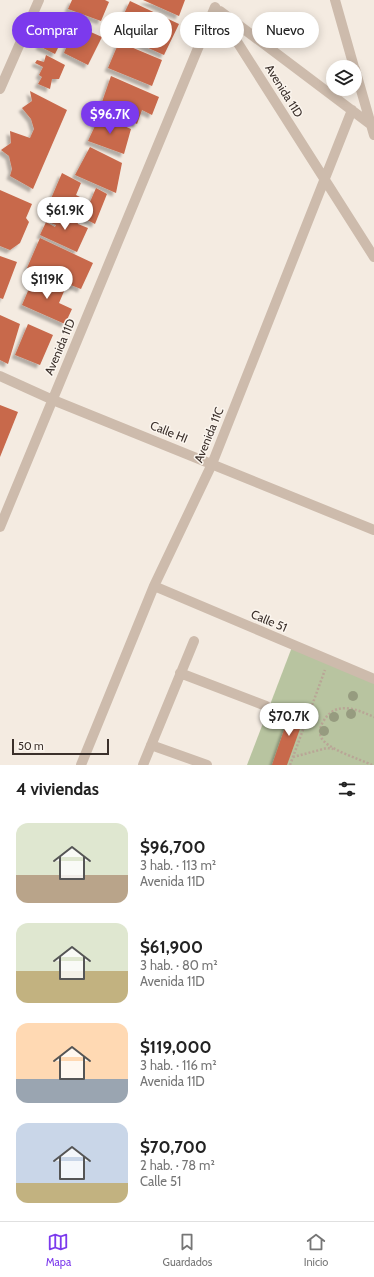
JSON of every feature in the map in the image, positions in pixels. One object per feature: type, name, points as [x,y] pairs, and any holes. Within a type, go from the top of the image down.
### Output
[{"type":"street","points":[[0,89],[3,72],[39,0]]},
{"type":"street","points":[[335,0],[353,60]]},
{"type":"street","points":[[215,7],[374,126]]},
{"type":"street","name":"Avenida 11D","points":[[215,7],[374,257]]},
{"type":"street","name":"Avenida 11D","points":[[0,527],[215,7]]},
{"type":"street","points":[[362,93],[374,135]]},
{"type":"street","name":"Avenida 11C","points":[[81,765],[154,586],[212,464],[352,110]]},
{"type":"street","name":"Calle HI","points":[[0,376],[53,400],[212,464],[373,525]]},
{"type":"street","name":"Calle 51","points":[[154,586],[374,679]]},
{"type":"street","points":[[143,765],[194,641]]},
{"type":"street","points":[[180,673],[266,706]]},
{"type":"street","points":[[151,744],[207,765]]},
{"type":"path","points":[[290,765],[328,660]]},
{"type":"path","points":[[372,765],[335,749],[321,738],[320,732],[321,725],[325,718],[331,712],[343,708],[359,710],[374,717]]},
{"type":"path","points":[[293,758],[327,748],[335,749]]},
{"type":"green space","points":[[292,647],[374,682],[374,765],[247,765]]},
{"type":"building","points":[[72,0],[105,0],[109,2],[105,12],[100,12],[100,21],[92,18],[92,12],[76,12],[68,9]]},
{"type":"building","points":[[143,0],[185,0],[179,16]]},
{"type":"building","points":[[130,1],[153,12],[125,12]]},
{"type":"building","points":[[172,21],[179,24],[172,38]]},
{"type":"building","points":[[92,33],[100,36],[100,41],[88,65],[64,53],[66,48],[92,48]]},
{"type":"building","points":[[43,48],[58,48],[55,54]]},
{"type":"building","points":[[116,48],[133,48],[162,60],[152,86],[108,68]]},
{"type":"building","points":[[148,48],[167,48],[164,55]]},
{"type":"building","points":[[46,55],[65,65],[59,79],[52,79],[50,89],[38,84],[42,77],[39,75],[43,67],[35,63],[37,60],[44,62]]},
{"type":"building","points":[[111,76],[159,97],[152,115],[142,110],[137,124],[114,113],[116,108],[102,102]]},
{"type":"building","points":[[30,91],[67,110],[33,189],[10,176],[12,169],[9,156],[1,150],[11,143],[10,131],[30,138],[34,129],[31,119],[22,108],[32,101]]},
{"type":"building","points":[[100,115],[131,129],[124,154],[88,141]]},
{"type":"building","points":[[90,147],[122,163],[116,193],[75,175]]},
{"type":"building","points":[[62,173],[81,183],[76,195],[90,202],[96,188],[107,194],[95,224],[50,201]]},
{"type":"building","points":[[0,190],[32,204],[26,218],[29,222],[20,243],[10,250],[0,246]]},
{"type":"building","points":[[62,212],[76,218],[78,224],[88,228],[77,252],[40,235],[46,222],[55,227],[56,225],[51,223],[55,213]]},
{"type":"building","points":[[40,238],[93,263],[81,289],[27,268]]},
{"type":"building","points":[[0,256],[17,262],[3,299],[0,298]]},
{"type":"building","points":[[34,275],[65,289],[59,303],[72,309],[65,324],[22,305],[28,291],[32,288]]},
{"type":"building","points":[[0,315],[20,324],[8,364],[0,360]]},
{"type":"building","points":[[28,324],[53,335],[40,365],[15,355]]},
{"type":"building","points":[[0,405],[18,412],[0,457]]},
{"type":"building","points":[[292,707],[306,712],[287,765],[272,765]]}]
